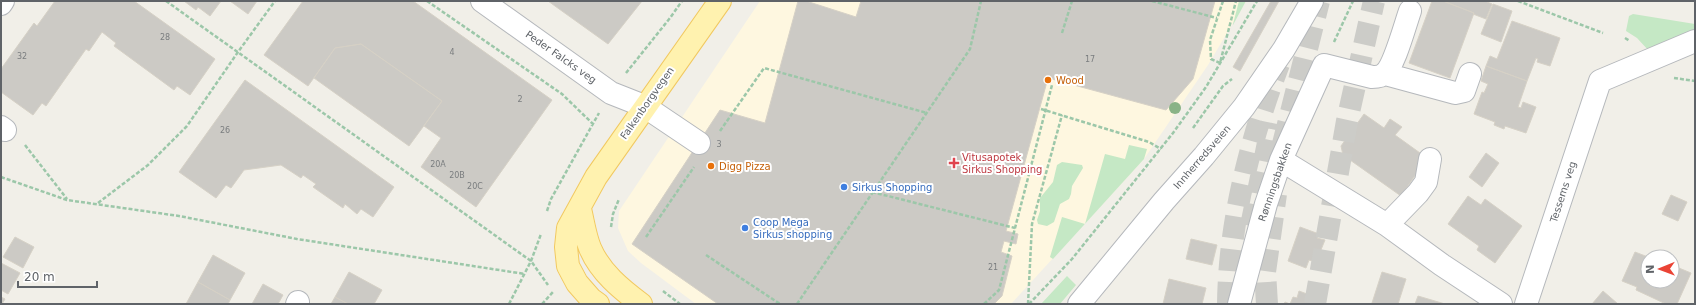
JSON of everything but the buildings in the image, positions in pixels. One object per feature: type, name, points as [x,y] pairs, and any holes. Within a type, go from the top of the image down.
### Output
[{"type":"main road","name":"Falkenborgvegen","points":[[598,304],[591,299],[577,282],[568,266],[566,247],[568,228],[580,209],[596,176],[644,106],[720,1]]},
{"type":"main road","points":[[580,209],[589,246],[596,260],[609,277],[641,304]]},
{"type":"street","name":"Peder Falcks veg","points":[[482,1],[611,93],[644,106],[699,143]]},
{"type":"street","name":"Innherredsveien","points":[[1079,304],[1244,107],[1284,49],[1312,1]]},
{"type":"street","points":[[1324,65],[1372,77],[1380,77],[1385,74],[1392,64],[1410,11]]},
{"type":"street","name":"Tessems veg","points":[[1526,304],[1600,81],[1695,41]]},
{"type":"street","name":"Rønningsbakken","points":[[1239,304],[1266,204],[1282,160],[1324,65]]},
{"type":"street","points":[[1385,74],[1455,93],[1464,90],[1470,74]]},
{"type":"street","points":[[1387,225],[1418,193],[1426,182],[1430,159]]},
{"type":"street","points":[[1282,160],[1387,225],[1442,265],[1501,304]]},
{"type":"path","points":[[166,1],[531,261],[509,304]]},
{"type":"path","points":[[97,204],[148,165],[187,126],[238,52],[276,1]]},
{"type":"path","points":[[427,1],[562,94],[593,124]]},
{"type":"path","points":[[630,68],[682,1]]},
{"type":"path","points":[[797,304],[970,50],[981,1]]},
{"type":"path","points":[[1062,33],[1072,1]]},
{"type":"path","points":[[1152,1],[1217,18]]},
{"type":"path","points":[[1220,63],[1211,59],[1210,40],[1222,1]]},
{"type":"path","points":[[1220,63],[1236,1]]},
{"type":"path","points":[[1028,304],[1072,259],[1161,149],[1206,87],[1257,1]]},
{"type":"path","points":[[1324,65],[1353,1]]},
{"type":"path","points":[[1518,1],[1603,33]]},
{"type":"path","points":[[719,132],[764,68],[927,113]]},
{"type":"path","points":[[1192,128],[1223,86],[1235,76]]},
{"type":"path","points":[[1673,78],[1695,81]]},
{"type":"path","points":[[984,304],[999,290],[1052,85]]},
{"type":"path","points":[[1041,109],[1149,142],[1161,149]]},
{"type":"path","points":[[1028,304],[1032,224],[1062,115]]},
{"type":"path","points":[[3,129],[23,142],[67,200]]},
{"type":"path","points":[[646,237],[696,165]]},
{"type":"path","points":[[1,177],[67,200],[179,216],[297,239],[525,274]]},
{"type":"path","points":[[872,192],[1015,228]]},
{"type":"path","points":[[612,232],[611,226],[619,199]]},
{"type":"path","points":[[656,223],[660,226]]},
{"type":"path","points":[[706,255],[780,304]]},
{"type":"path","points":[[657,287],[680,304]]},
{"type":"path","points":[[542,304],[553,292]]},
{"type":"shaded area","name":"Sirkus Shopping","points":[[760,1],[1246,1],[1208,65],[1144,159],[1011,304],[696,304],[641,263],[628,251],[618,228],[619,211]]},
{"type":"green space","points":[[1239,1],[1246,1],[1233,25],[1233,24]]},
{"type":"green space","points":[[1633,14],[1695,24],[1695,31],[1649,51],[1637,38],[1626,31],[1629,16]]},
{"type":"green space","points":[[1129,145],[1147,149],[1144,159],[1085,224],[1105,154],[1125,159]]},
{"type":"green space","points":[[1062,162],[1082,165],[1083,168],[1072,186],[1069,199],[1060,204],[1054,222],[1047,226],[1038,224],[1037,220],[1040,211],[1040,198],[1053,182],[1057,165]]},
{"type":"green space","points":[[1062,217],[1085,224],[1053,259],[1050,257]]},
{"type":"green space","points":[[1067,276],[1076,285],[1060,304],[1041,304]]},
{"type":"tunnel","points":[[1283,144],[1319,1]]},
{"type":"tunnel","points":[[1315,304],[1347,121],[1374,1]]},
{"type":"tunnel","points":[[1228,304],[1232,243],[1243,182],[1259,122],[1279,64]]},
{"type":"tunnel","points":[[1251,226],[1272,123]]},
{"type":"tunnel","points":[[1267,304],[1265,272],[1276,194]]},
{"type":"place","name":"Wood","points":[[1048,80]]},
{"type":"place","name":"Vitusapotek Sirkus Shopping","points":[[954,163]]},
{"type":"place","name":"Digg Pizza","points":[[711,166]]},
{"type":"place","name":"Sirkus Shopping","points":[[844,187]]},
{"type":"place","name":"Coop Mega Sirkus shopping","points":[[745,228]]}]
